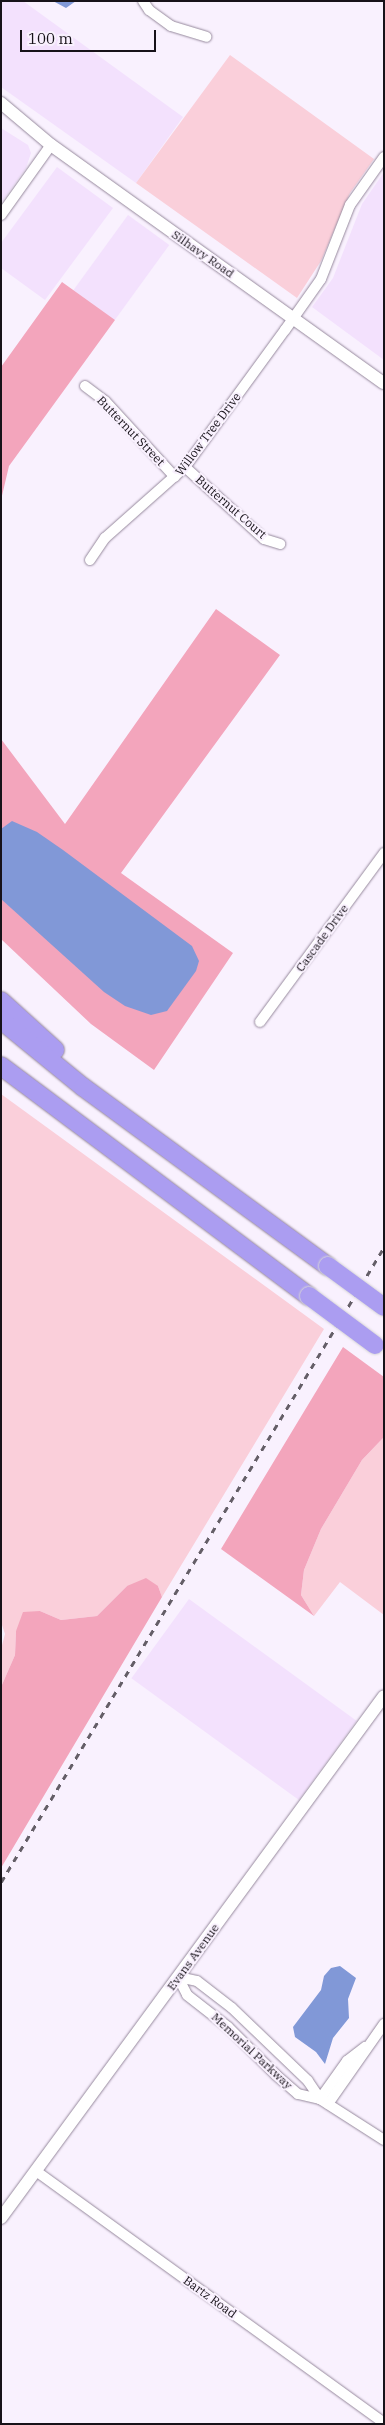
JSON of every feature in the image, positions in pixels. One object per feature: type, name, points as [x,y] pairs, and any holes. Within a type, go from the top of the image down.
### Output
[{"type":"highway","points":[[1,1001],[144,1131]]},
{"type":"highway","points":[[1,1020],[144,1131],[384,1307]]},
{"type":"highway","points":[[1,1066],[24,1086],[380,1348]]},
{"type":"highway","points":[[1,1072],[24,1086]]},
{"type":"street","points":[[143,1],[149,10],[171,26],[206,37]]},
{"type":"street","name":"Silhavy Road","points":[[1,103],[51,145],[384,383]]},
{"type":"street","name":"Silhavy Road","points":[[1,115],[24,124]]},
{"type":"street","points":[[1,215],[51,145]]},
{"type":"street","name":"Willow Tree Drive","points":[[90,560],[105,538],[185,467],[294,318],[327,266],[355,197],[384,157]]},
{"type":"street","name":"Butternut Street","points":[[85,386],[105,401],[175,477]]},
{"type":"street","name":"Butternut Court","points":[[185,467],[264,539],[280,544]]},
{"type":"street","name":"Cascade Drive","points":[[260,1022],[384,853]]},
{"type":"street","name":"Evans Avenue","points":[[1,2218],[384,1696]]},
{"type":"street","name":"Memorial Parkway","points":[[178,1978],[197,1981],[232,2008],[308,2081],[324,2102]]},
{"type":"street","name":"Memorial Parkway","points":[[178,1978],[187,1995],[228,2027],[298,2094],[324,2102],[384,2140]]},
{"type":"street","points":[[324,2102],[347,2060],[370,2043],[384,2024]]},
{"type":"street","name":"Bartz Road","points":[[36,2170],[384,2423]]},
{"type":"shaded area","points":[[1,1],[23,1],[183,117],[136,183],[1,87]]},
{"type":"shaded area","points":[[230,55],[374,159],[350,193],[321,261],[297,298],[136,183]]},
{"type":"shaded area","points":[[1,128],[28,145],[31,153],[26,168],[1,203]]},
{"type":"shaded area","points":[[57,167],[113,208],[45,300],[1,268],[1,243]]},
{"type":"shaded area","points":[[384,172],[384,360],[312,307],[333,278],[362,204]]},
{"type":"shaded area","points":[[128,215],[169,245],[115,320],[73,290]]},
{"type":"shaded area","points":[[62,282],[115,320],[9,466],[1,500],[1,367]]},
{"type":"shaded area","points":[[216,609],[280,655],[121,873],[233,953],[154,1070],[91,1024],[1,939],[1,739],[65,824]]},
{"type":"shaded area","points":[[1,1094],[324,1329],[162,1597],[158,1586],[127,1586],[97,1616],[61,1620],[40,1611],[16,1631],[15,1655],[1,1687],[1,1649],[5,1634],[1,1622]]},
{"type":"shaded area","points":[[343,1347],[384,1377],[384,1437],[362,1460],[321,1529],[304,1570],[301,1595],[314,1616],[221,1549]]},
{"type":"shaded area","points":[[384,1437],[384,1615],[340,1582],[314,1616],[301,1595],[304,1570],[321,1529],[362,1460]]},
{"type":"shaded area","points":[[146,1578],[158,1586],[162,1597],[1,1868],[1,1687],[15,1655],[16,1631],[23,1612],[40,1611],[61,1620],[97,1616],[127,1586]]},
{"type":"shaded area","points":[[189,1599],[356,1721],[299,1800],[131,1678]]},
{"type":"water","points":[[53,1],[76,1],[66,8]]},
{"type":"water","points":[[12,821],[37,832],[63,850],[192,946],[199,961],[196,971],[167,1011],[151,1015],[125,1006],[104,992],[1,899],[1,829]]},
{"type":"water","points":[[340,1966],[356,1978],[348,1999],[349,2018],[333,2038],[325,2064],[316,2052],[295,2037],[293,2027],[321,1990],[324,1976],[331,1968]]},
{"type":"railway","points":[[1,1882],[384,1247]]}]
